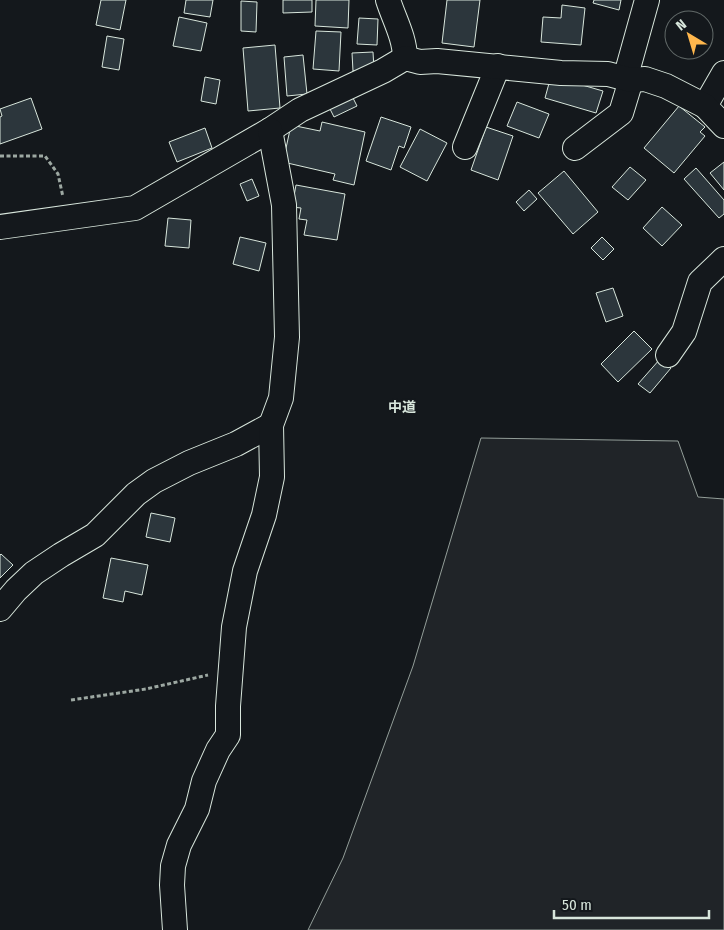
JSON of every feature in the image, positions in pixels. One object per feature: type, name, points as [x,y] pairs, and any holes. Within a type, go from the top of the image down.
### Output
[{"type":"street","points":[[388,0],[405,50],[405,58]]},
{"type":"street","points":[[575,148],[620,113],[648,0]]},
{"type":"street","points":[[0,227],[134,208],[270,130],[300,110],[383,71],[405,58],[420,62],[437,61],[561,73],[608,74],[628,79],[645,79],[666,86],[705,106],[724,126]]},
{"type":"street","points":[[465,148],[498,66]]},
{"type":"street","points":[[705,106],[724,74]]},
{"type":"street","points":[[175,930],[172,885],[173,866],[179,845],[197,809],[204,781],[218,750],[228,735],[230,670],[234,627],[245,571],[264,515],[272,477],[271,424],[281,398],[287,337],[284,205],[270,130]]},
{"type":"street","points":[[668,355],[684,332],[700,282],[724,259]]},
{"type":"street","points":[[0,609],[34,573],[95,536],[136,494],[154,481],[189,463],[236,444],[271,424]]},
{"type":"path","points":[[0,156],[45,156],[58,174],[68,217]]},
{"type":"path","points":[[71,700],[146,689],[230,670]]},
{"type":"shaded area","points":[[481,438],[678,441],[698,497],[724,499],[724,930],[308,930],[343,858],[413,666]]},
{"type":"building","points":[[101,0],[126,0],[120,30],[96,25]]},
{"type":"building","points":[[186,0],[213,0],[210,17],[184,13]]},
{"type":"building","points":[[283,0],[312,0],[312,12],[283,13]]},
{"type":"building","points":[[316,0],[349,0],[348,28],[315,26]]},
{"type":"building","points":[[447,0],[480,0],[474,47],[442,43]]},
{"type":"building","points":[[594,0],[621,0],[619,10],[593,3]]},
{"type":"building","points":[[241,1],[257,2],[256,32],[241,31]]},
{"type":"building","points":[[562,5],[585,8],[581,45],[541,42],[543,17],[561,18]]},
{"type":"building","points":[[179,17],[207,23],[201,51],[173,46]]},
{"type":"building","points":[[359,18],[378,19],[377,45],[357,44]]},
{"type":"building","points":[[316,31],[341,32],[339,71],[313,69]]},
{"type":"building","points":[[107,36],[124,39],[119,70],[102,67]]},
{"type":"building","points":[[275,45],[280,108],[248,111],[243,48]]},
{"type":"building","points":[[373,52],[374,69],[353,71],[352,53]]},
{"type":"building","points":[[303,55],[307,94],[287,96],[284,57]]},
{"type":"building","points":[[551,76],[603,91],[596,113],[545,98]]},
{"type":"building","points":[[205,77],[220,80],[216,104],[201,101]]},
{"type":"building","points":[[352,96],[357,106],[334,117],[329,107]]},
{"type":"building","points":[[31,98],[42,129],[0,144],[0,117],[2,116],[0,109]]},
{"type":"building","points":[[517,102],[549,114],[539,138],[507,126]]},
{"type":"building","points":[[679,106],[705,127],[700,132],[705,136],[674,173],[644,148]]},
{"type":"building","points":[[381,117],[411,127],[404,148],[399,146],[391,170],[366,161]]},
{"type":"building","points":[[322,122],[365,132],[354,185],[333,180],[335,174],[283,162],[291,125],[320,131]]},
{"type":"building","points":[[486,127],[513,136],[498,180],[471,170]]},
{"type":"building","points":[[205,128],[212,148],[177,162],[169,142]]},
{"type":"building","points":[[420,129],[447,143],[427,181],[400,167]]},
{"type":"building","points":[[724,162],[724,190],[710,173]]},
{"type":"building","points":[[630,167],[646,180],[628,200],[612,187]]},
{"type":"building","points":[[696,168],[724,200],[724,214],[719,218],[684,179]]},
{"type":"building","points":[[564,171],[598,212],[573,234],[538,193]]},
{"type":"building","points":[[252,179],[259,196],[247,201],[240,184]]},
{"type":"building","points":[[296,185],[345,194],[337,240],[304,235],[307,220],[299,219],[301,208],[292,207]]},
{"type":"building","points":[[529,190],[537,199],[524,211],[516,202]]},
{"type":"building","points":[[662,207],[682,225],[662,246],[643,228]]},
{"type":"building","points":[[168,218],[191,220],[189,248],[165,246]]},
{"type":"building","points":[[240,237],[266,243],[259,271],[233,264]]},
{"type":"building","points":[[602,237],[614,249],[603,260],[591,248]]},
{"type":"building","points":[[613,288],[623,316],[606,322],[596,293]]},
{"type":"building","points":[[634,331],[652,349],[618,382],[601,364]]},
{"type":"building","points":[[660,359],[671,368],[650,393],[638,384]]},
{"type":"building","points":[[151,513],[175,518],[170,542],[146,537]]},
{"type":"building","points":[[0,555],[13,565],[0,578]]},
{"type":"building","points":[[111,558],[148,565],[142,595],[125,591],[123,602],[103,598]]},
{"type":"district","name":"中道","points":[[402,407]]}]
